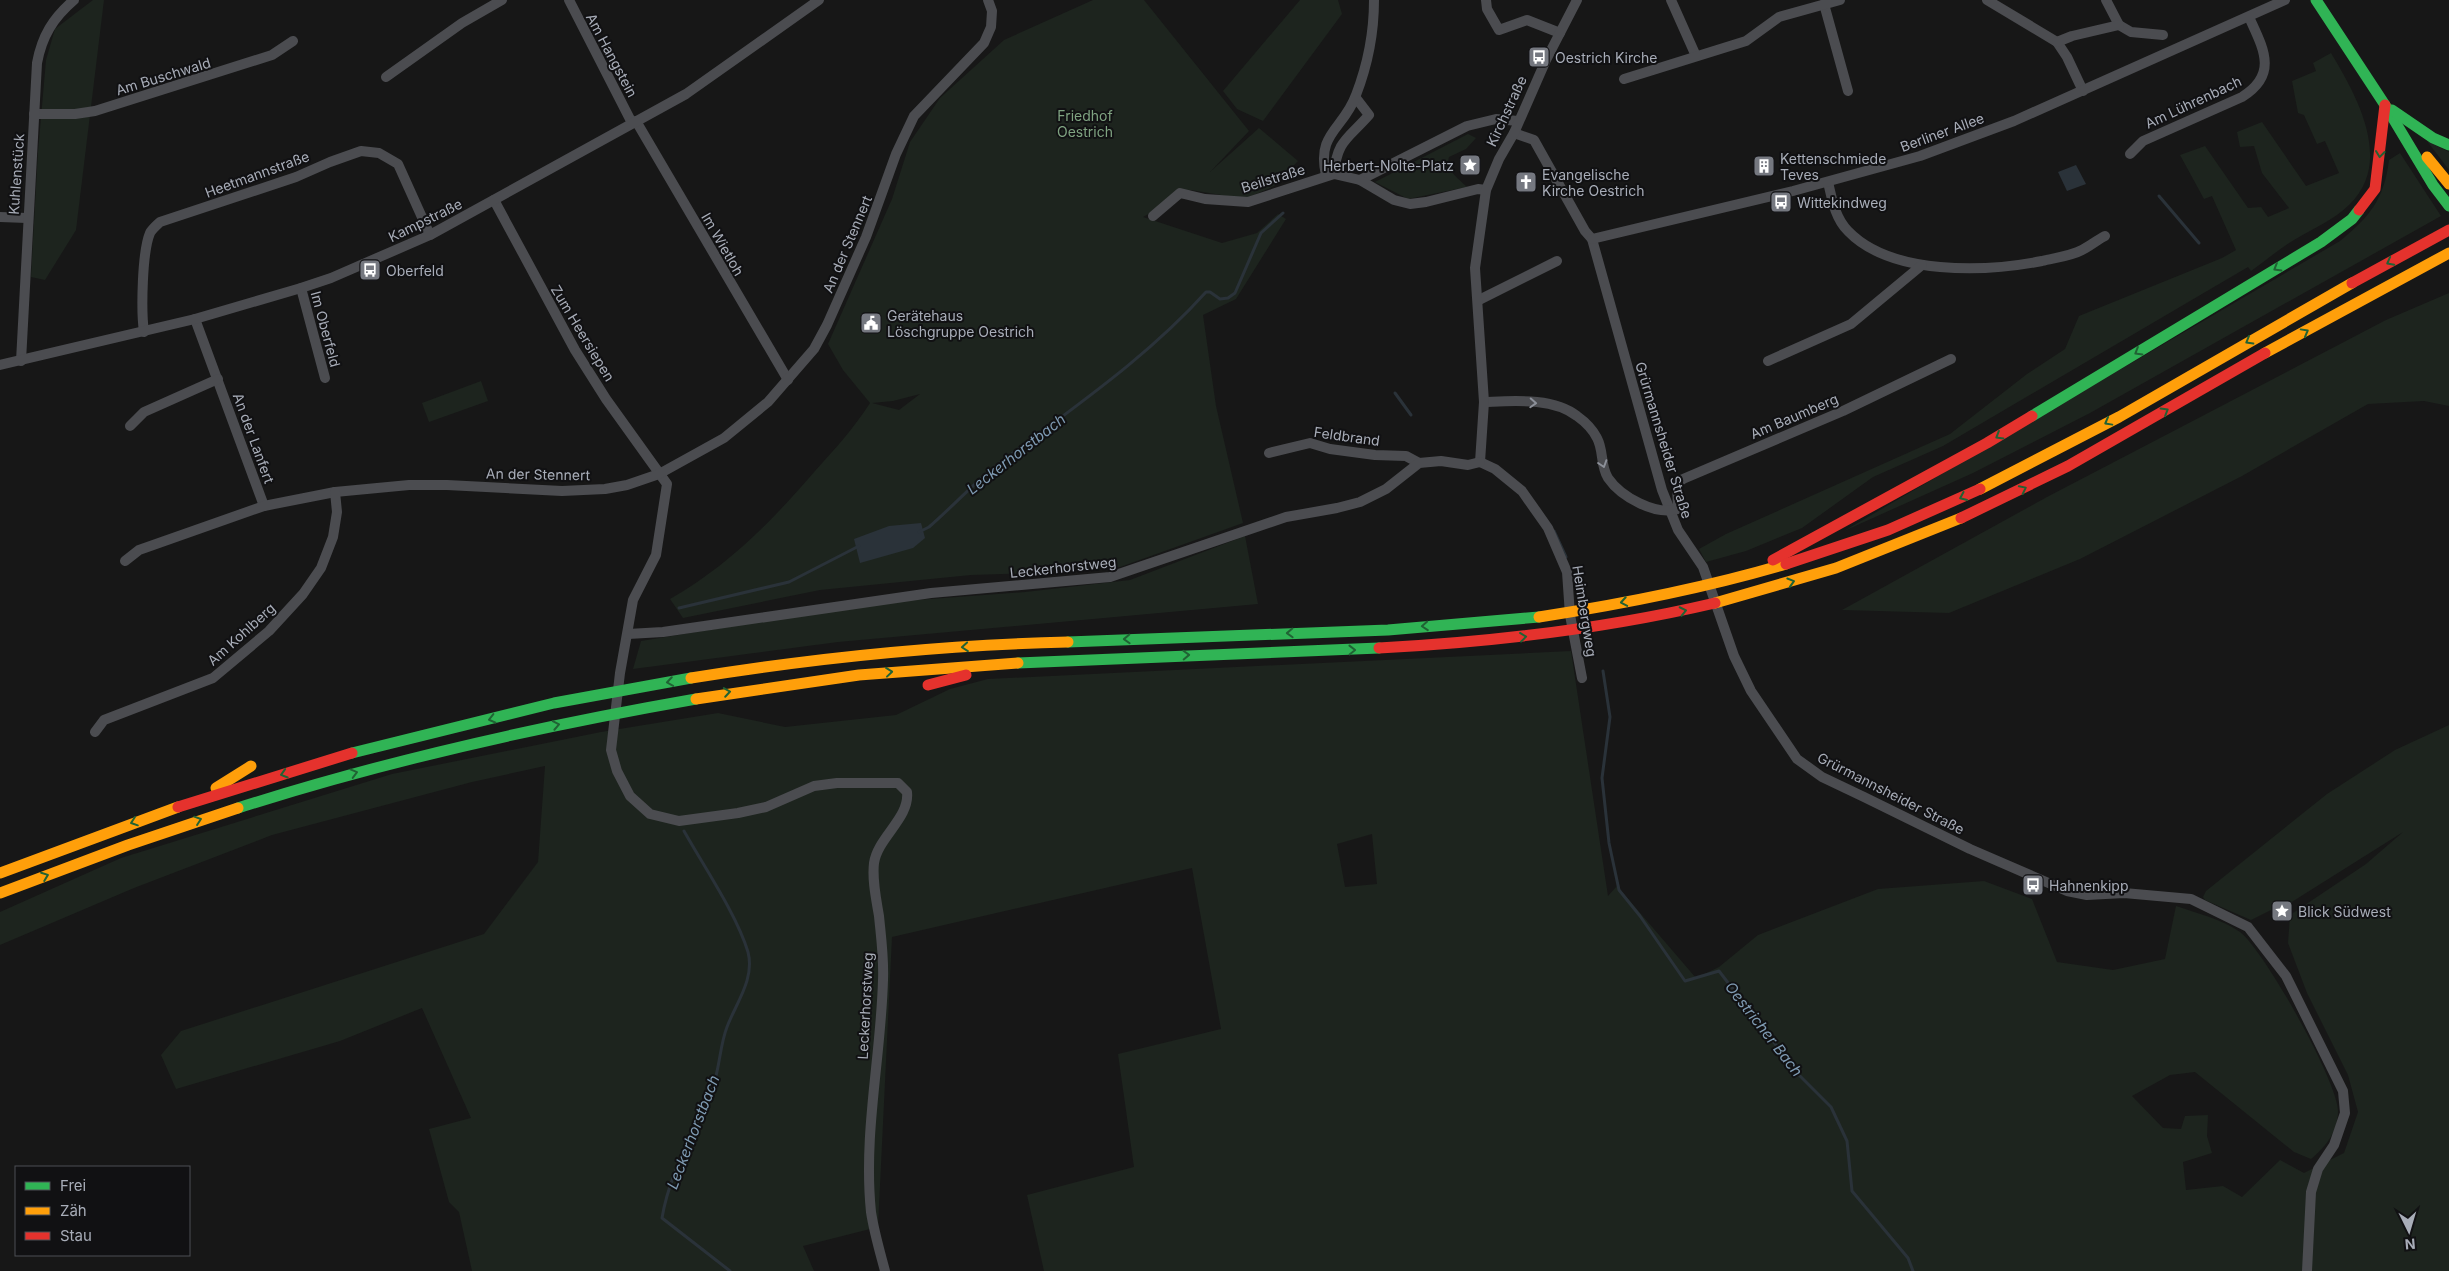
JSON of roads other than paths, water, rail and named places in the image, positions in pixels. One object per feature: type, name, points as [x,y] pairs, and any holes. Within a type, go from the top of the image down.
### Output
[{"type":"highway","points":[[2316,0],[2386,106],[2433,185],[2449,206]]},
{"type":"highway","points":[[2386,106],[2412,125],[2449,145]]},
{"type":"highway","points":[[2386,106],[2449,184]]},
{"type":"highway","points":[[1740,577],[1987,443],[2312,247],[2352,219],[2375,189],[2386,106]]},
{"type":"highway","points":[[0,873],[76,842],[197,800],[388,744],[556,703],[632,689],[788,664],[981,645],[1338,632],[1474,623],[1618,603],[1679,592],[1740,577],[1840,547],[1909,521],[1975,492],[2089,432],[2310,305],[2449,230]]},
{"type":"highway","points":[[0,893],[198,820],[330,779],[491,738],[632,710],[796,682],[904,671],[1032,662],[1147,656],[1377,650],[1474,643],[1635,620],[1745,596],[1848,565],[1986,507],[2068,467],[2201,389],[2448,254]]},
{"type":"highway","points":[[928,685],[963,675],[1032,662]]},
{"type":"highway","points":[[680,702],[734,704]]},
{"type":"highway","points":[[502,704],[556,703]]},
{"type":"highway","points":[[197,800],[251,766]]},
{"type":"street","name":"Kuhlenstück","points":[[21,362],[27,218],[40,49],[47,30],[59,12],[74,0]]},
{"type":"street","points":[[386,77],[462,23],[502,0]]},
{"type":"street","name":"Am Hangstein","points":[[569,0],[634,122]]},
{"type":"street","name":"Kampstraße","points":[[0,365],[21,362],[195,320],[301,288],[331,278],[430,235],[698,87],[819,0]]},
{"type":"street","name":"An der Stennert","points":[[125,561],[140,550],[264,506],[335,492],[377,487],[428,485],[562,491],[597,490],[627,485],[659,474],[724,438],[768,402],[814,349],[827,325],[866,237],[900,144],[914,116],[984,43],[991,27],[992,11],[988,0]]},
{"type":"street","name":"Beilstraße","points":[[1153,216],[1180,193],[1206,199],[1248,202],[1327,176],[1324,157],[1325,146],[1356,98],[1372,44],[1374,0]]},
{"type":"street","points":[[1486,0],[1487,9],[1499,30],[1527,20],[1560,32]]},
{"type":"street","name":"Kirchstraße","points":[[1480,462],[1484,402],[1476,268],[1486,190],[1499,159],[1514,133],[1560,32],[1577,0]]},
{"type":"street","points":[[1671,0],[1696,56]]},
{"type":"street","points":[[1624,79],[1746,41],[1779,16],[1840,0]]},
{"type":"street","points":[[1987,0],[2057,42],[2067,56],[2083,90]]},
{"type":"street","points":[[2106,0],[2119,25],[2131,32],[2163,35]]},
{"type":"street","name":"Berliner Allee","points":[[1592,239],[1828,182],[1920,156],[2014,121],[2285,0]]},
{"type":"street","points":[[1824,4],[1848,91]]},
{"type":"street","name":"Am Lührenbach","points":[[2130,154],[2144,141],[2242,97],[2256,86],[2264,73],[2266,61],[2248,16]]},
{"type":"street","points":[[2057,42],[2072,36],[2119,25]]},
{"type":"street","name":"Am Buschwald","points":[[34,114],[75,114],[95,111],[272,55],[293,41]]},
{"type":"street","points":[[1356,98],[1369,114],[1339,147],[1327,176],[1360,180],[1394,200],[1410,204],[1478,189],[1486,190]]},
{"type":"street","points":[[1360,180],[1467,126],[1496,119],[1518,121]]},
{"type":"street","name":"Im Wietloh","points":[[634,122],[788,380]]},
{"type":"street","name":"Grürmannsheider Straße","points":[[1514,133],[1534,140],[1585,231],[1592,239],[1670,511],[1678,530],[1703,567],[1734,656],[1750,691],[1798,759],[1816,772],[1970,849],[2068,891],[2087,895],[2124,893],[2191,899],[2248,927],[2286,976],[2343,1091],[2345,1113],[2334,1145],[2318,1169],[2311,1192],[2307,1271]]},
{"type":"street","name":"Heetmannstraße","points":[[144,332],[142,319],[146,248],[150,231],[160,222],[296,177],[338,159],[362,151],[378,153],[398,164],[430,235]]},
{"type":"street","points":[[1828,182],[1840,222],[1856,239],[1883,253],[1922,265],[1963,269],[2025,264],[2081,251],[2105,236]]},
{"type":"street","name":"Zum Heersiepen","points":[[494,200],[537,283],[575,350],[659,474]]},
{"type":"street","points":[[0,216],[27,218]]},
{"type":"street","points":[[1479,300],[1557,261]]},
{"type":"street","points":[[1768,361],[1851,324],[1922,265]]},
{"type":"street","name":"Im Oberfeld","points":[[301,288],[325,378]]},
{"type":"street","name":"An der Lanfert","points":[[195,320],[264,506]]},
{"type":"street","name":"Am Baumberg","points":[[1670,511],[1678,509],[1677,483],[1683,479],[1818,422],[1951,359]]},
{"type":"street","points":[[130,426],[144,412],[218,379]]},
{"type":"street","points":[[1484,402],[1545,403],[1561,407],[1575,415],[1598,438],[1602,464],[1608,478],[1617,487],[1652,510],[1670,511]]},
{"type":"street","name":"Feldbrand","points":[[1269,453],[1310,443],[1330,449],[1406,456],[1419,463]]},
{"type":"street","points":[[1419,463],[1441,461],[1468,465],[1480,462]]},
{"type":"street","name":"Heimbergweg","points":[[1480,462],[1495,469],[1522,491],[1548,528],[1567,572],[1570,615],[1582,678]]},
{"type":"street","name":"Leckerhorstweg","points":[[628,634],[662,632],[931,593],[1110,578],[1286,517],[1360,502],[1386,489],[1419,463]]},
{"type":"street","name":"Leckerhorstweg","points":[[659,474],[667,484],[660,540],[656,555],[633,600],[620,673],[611,750],[617,771],[630,796],[650,814],[679,821],[738,814],[766,807],[814,786],[837,783],[898,783],[907,792],[906,805],[879,848],[874,862],[874,880],[881,934],[883,981],[872,1100],[870,1196],[873,1222],[885,1271]]},
{"type":"street","name":"Am Kohlberg","points":[[94,732],[104,720],[213,678],[269,630],[303,594],[321,568],[334,537],[337,512],[335,492]]},
{"type":"waterway","points":[[2159,196],[2199,243]]},
{"type":"waterway","name":"Leckerhorstbach","points":[[919,532],[929,527],[996,466],[1132,362],[1158,340],[1206,292],[1210,292],[1220,299],[1228,298],[1235,293],[1261,233],[1283,213]]},
{"type":"waterway","name":"Oestricher Bach","points":[[1395,393],[1411,415]]},
{"type":"waterway","name":"Oestricher Bach","points":[[1554,531],[1566,557]]},
{"type":"waterway","name":"Leckerhorstbach","points":[[679,608],[789,582],[859,546]]},
{"type":"waterway","name":"Oestricher Bach","points":[[1603,671],[1610,717],[1602,778],[1609,843],[1619,890],[1640,916],[1685,981],[1719,971],[1799,1075],[1831,1107],[1847,1141],[1852,1191],[1908,1258],[1913,1271]]},
{"type":"waterway","name":"Leckerhorstbach","points":[[684,831],[736,922],[748,952],[749,972],[744,991],[725,1034],[718,1069],[708,1100],[671,1183],[662,1218],[730,1271]]},
{"type":"place","name":"Oestrich Kirche","points":[[1539,57]]},
{"type":"place","name":"Herbert-Nolte-Platz","points":[[1470,165]]},
{"type":"place","name":"Kettenschmiede Teves","points":[[1764,166]]},
{"type":"place","name":"Evangelische Kirche Oestrich","points":[[1526,182]]},
{"type":"place","name":"Wittekindweg","points":[[1781,202]]},
{"type":"place","name":"Oberfeld","points":[[370,270]]},
{"type":"place","name":"Gerätehaus Löschgruppe Oestrich","points":[[871,323]]},
{"type":"place","name":"Hahnenkipp","points":[[2033,885]]},
{"type":"place","name":"Blick Südwest","points":[[2282,911]]},
{"type":"park label","name":"Friedhof Oestrich","points":[[1085,124]]}]
